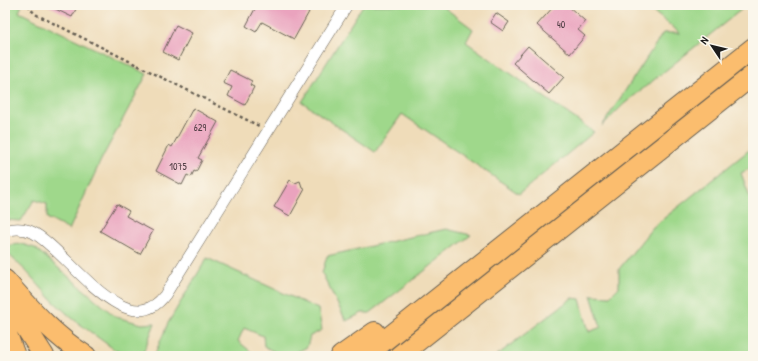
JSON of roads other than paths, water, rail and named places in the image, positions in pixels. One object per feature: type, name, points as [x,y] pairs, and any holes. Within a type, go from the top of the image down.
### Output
[{"type":"highway","points":[[365,356],[753,48]]},
{"type":"highway","points":[[400,356],[753,76]]},
{"type":"highway","points":[[5,280],[44,323],[86,356]]},
{"type":"highway","points":[[341,356],[409,306],[442,294]]},
{"type":"highway","points":[[5,295],[44,356]]},
{"type":"highway","points":[[5,329],[15,356]]},
{"type":"street","points":[[5,231],[19,229],[34,233],[71,266],[120,306],[133,310],[151,307],[166,295],[347,5]]}]
